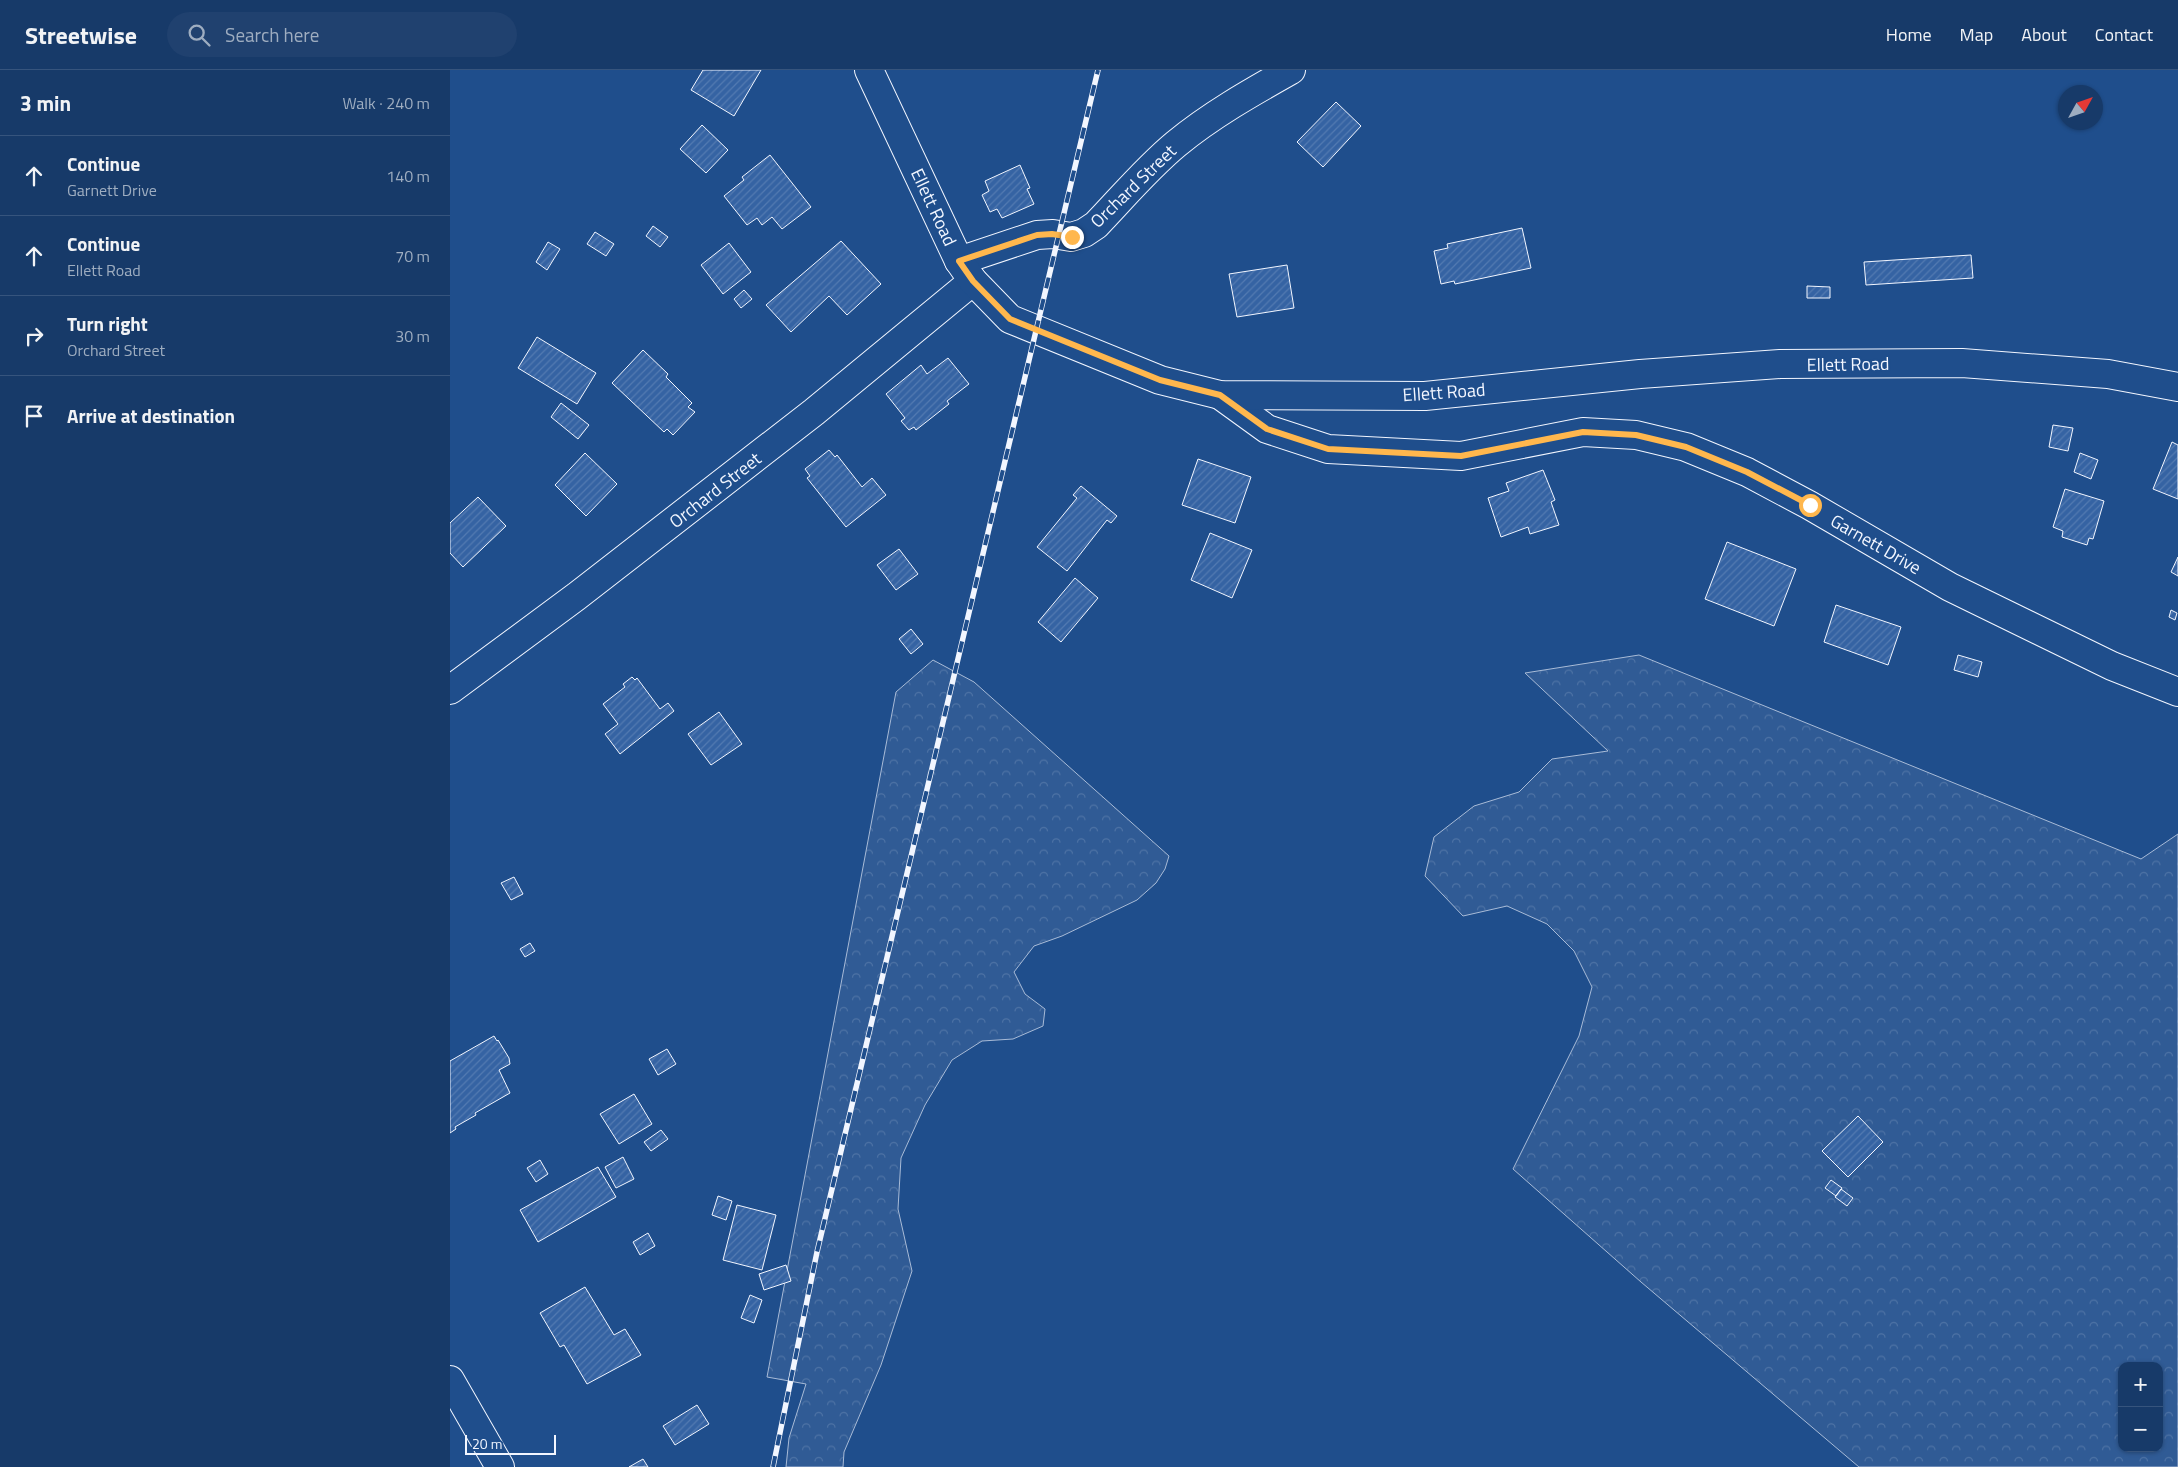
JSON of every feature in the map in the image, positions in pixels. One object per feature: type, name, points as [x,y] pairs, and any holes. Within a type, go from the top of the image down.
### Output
[{"type":"street","name":"Ellett Road","points":[[868,70],[966,271],[1010,319],[1160,380],[1220,395],[1425,396],[1640,374],[1780,364],[1962,363],[2108,374],[2178,388]]},
{"type":"street","name":"Orchard Street","points":[[450,690],[577,596],[814,412],[966,271],[1037,235],[1052,234],[1072,237],[1084,233],[1096,225],[1174,145],[1198,126],[1291,70]]},
{"type":"street","name":"Garnett Drive","points":[[1220,395],[1267,429],[1328,449],[1461,456],[1583,432],[1636,435],[1686,447],[1747,472],[1810,505],[1950,587],[2112,666],[2178,692]]},
{"type":"street","points":[[450,1380],[500,1467]]},
{"type":"green space","points":[[1639,655],[2141,859],[2178,834],[2178,1467],[1859,1467],[1641,1282],[1513,1169],[1579,1036],[1592,987],[1574,951],[1547,924],[1507,906],[1463,916],[1425,876],[1434,837],[1474,806],[1519,792],[1552,759],[1608,751],[1525,673]]},
{"type":"green space","points":[[933,660],[974,682],[1169,856],[1165,869],[1156,883],[1137,900],[1062,936],[1034,946],[1014,972],[1025,994],[1045,1009],[1043,1026],[1013,1039],[982,1041],[952,1060],[925,1105],[901,1158],[898,1209],[912,1271],[881,1365],[844,1452],[843,1467],[786,1467],[789,1438],[806,1384],[767,1377],[896,692]]},
{"type":"building","points":[[703,70],[761,70],[734,116],[691,90]]},
{"type":"building","points":[[1336,102],[1361,126],[1323,167],[1297,142]]},
{"type":"building","points":[[702,125],[728,150],[706,173],[680,149]]},
{"type":"building","points":[[770,155],[811,207],[782,229],[772,217],[762,225],[757,218],[747,225],[724,196],[744,180],[742,177]]},
{"type":"building","points":[[1020,165],[1030,188],[1027,189],[1034,204],[1002,218],[997,209],[990,212],[982,195],[989,191],[985,181]]},
{"type":"building","points":[[653,226],[668,237],[660,247],[646,236]]},
{"type":"building","points":[[1522,228],[1531,268],[1455,284],[1454,281],[1441,284],[1434,251],[1448,248],[1447,244]]},
{"type":"building","points":[[595,232],[614,244],[606,256],[587,244]]},
{"type":"building","points":[[841,241],[881,284],[847,315],[829,296],[791,332],[766,305]]},
{"type":"building","points":[[548,242],[560,249],[547,270],[536,262]]},
{"type":"building","points":[[729,243],[751,272],[723,294],[701,265]]},
{"type":"building","points":[[1971,255],[1973,278],[1866,285],[1864,262]]},
{"type":"building","points":[[1287,265],[1294,308],[1237,317],[1229,274]]},
{"type":"building","points":[[1807,286],[1830,287],[1830,298],[1807,298]]},
{"type":"building","points":[[744,290],[752,299],[741,308],[734,299]]},
{"type":"building","points":[[537,337],[596,373],[577,404],[518,368]]},
{"type":"building","points":[[643,350],[668,374],[666,377],[692,403],[688,407],[695,412],[673,435],[667,429],[664,432],[612,383]]},
{"type":"building","points":[[948,358],[969,384],[947,401],[949,404],[916,430],[914,427],[909,430],[901,421],[905,418],[886,394],[921,365],[927,374]]},
{"type":"building","points":[[561,403],[589,425],[578,439],[551,417]]},
{"type":"building","points":[[2053,425],[2073,428],[2068,451],[2049,447]]},
{"type":"building","points":[[2172,442],[2178,445],[2178,499],[2153,489]]},
{"type":"building","points":[[829,450],[835,457],[837,455],[862,487],[872,478],[886,495],[846,527],[807,478],[810,476],[805,469]]},
{"type":"building","points":[[585,453],[617,484],[586,516],[555,485]]},
{"type":"building","points":[[2080,453],[2098,460],[2091,479],[2074,472]]},
{"type":"building","points":[[1198,459],[1251,477],[1235,523],[1182,505]]},
{"type":"building","points":[[1543,470],[1555,500],[1551,502],[1559,525],[1530,534],[1528,527],[1501,537],[1488,498],[1509,491],[1506,483]]},
{"type":"building","points":[[1081,486],[1117,516],[1111,523],[1107,520],[1067,571],[1037,547],[1077,498],[1073,495]]},
{"type":"building","points":[[2065,489],[2104,501],[2093,539],[2089,538],[2087,545],[2062,537],[2063,531],[2053,527]]},
{"type":"building","points":[[478,497],[506,526],[463,567],[450,553],[450,523]]},
{"type":"building","points":[[1210,533],[1252,550],[1232,598],[1191,580]]},
{"type":"building","points":[[1727,542],[1796,569],[1774,626],[1705,599]]},
{"type":"building","points":[[899,549],[918,574],[896,590],[877,565]]},
{"type":"building","points":[[2178,557],[2178,576],[2171,572]]},
{"type":"building","points":[[1075,578],[1098,598],[1061,642],[1038,622]]},
{"type":"building","points":[[1836,605],[1901,627],[1888,665],[1824,642]]},
{"type":"building","points":[[2171,610],[2177,613],[2175,620],[2169,617]]},
{"type":"building","points":[[911,629],[923,644],[911,654],[899,639]]},
{"type":"building","points":[[1958,655],[1982,662],[1978,677],[1954,670]]},
{"type":"building","points":[[632,677],[635,680],[637,678],[660,709],[668,703],[674,711],[620,754],[605,734],[618,724],[603,704],[625,687],[623,684]]},
{"type":"building","points":[[719,712],[742,744],[711,765],[688,734]]},
{"type":"building","points":[[514,877],[523,894],[511,900],[501,883]]},
{"type":"building","points":[[530,943],[535,951],[525,957],[520,949]]},
{"type":"building","points":[[494,1036],[509,1058],[510,1064],[499,1070],[510,1093],[475,1113],[476,1115],[455,1127],[456,1129],[450,1133],[450,1061]]},
{"type":"building","points":[[667,1049],[676,1064],[658,1075],[649,1059]]},
{"type":"building","points":[[634,1094],[652,1124],[619,1144],[600,1114]]},
{"type":"building","points":[[1858,1116],[1883,1142],[1848,1177],[1822,1151]]},
{"type":"building","points":[[661,1130],[668,1139],[651,1151],[644,1142]]},
{"type":"building","points":[[623,1157],[634,1179],[616,1188],[605,1167]]},
{"type":"building","points":[[540,1160],[548,1174],[536,1182],[527,1168]]},
{"type":"building","points":[[598,1167],[616,1197],[538,1242],[520,1210]]},
{"type":"building","points":[[1831,1180],[1842,1188],[1836,1196],[1825,1188]]},
{"type":"building","points":[[1841,1189],[1853,1198],[1847,1206],[1835,1197]]},
{"type":"building","points":[[718,1196],[732,1201],[726,1220],[712,1215]]},
{"type":"building","points":[[737,1205],[776,1215],[762,1270],[723,1260]]},
{"type":"building","points":[[648,1233],[655,1246],[640,1255],[633,1242]]},
{"type":"building","points":[[786,1265],[791,1281],[764,1290],[759,1274]]},
{"type":"building","points":[[585,1287],[614,1335],[625,1329],[641,1355],[587,1384],[564,1345],[560,1347],[540,1313]]},
{"type":"building","points":[[750,1295],[762,1300],[754,1323],[741,1318]]},
{"type":"building","points":[[697,1405],[709,1424],[675,1445],[663,1426]]},
{"type":"building","points":[[643,1459],[648,1467],[629,1467]]},
{"type":"railway","points":[[773,1467],[817,1252],[1098,70]]},
{"type":"route","points":[[1072,237],[1052,234],[1037,235],[959,261],[973,281],[1010,319],[1160,380],[1220,395],[1267,429],[1328,449],[1461,456],[1583,432],[1636,435],[1686,447],[1747,472],[1810,505]]}]
